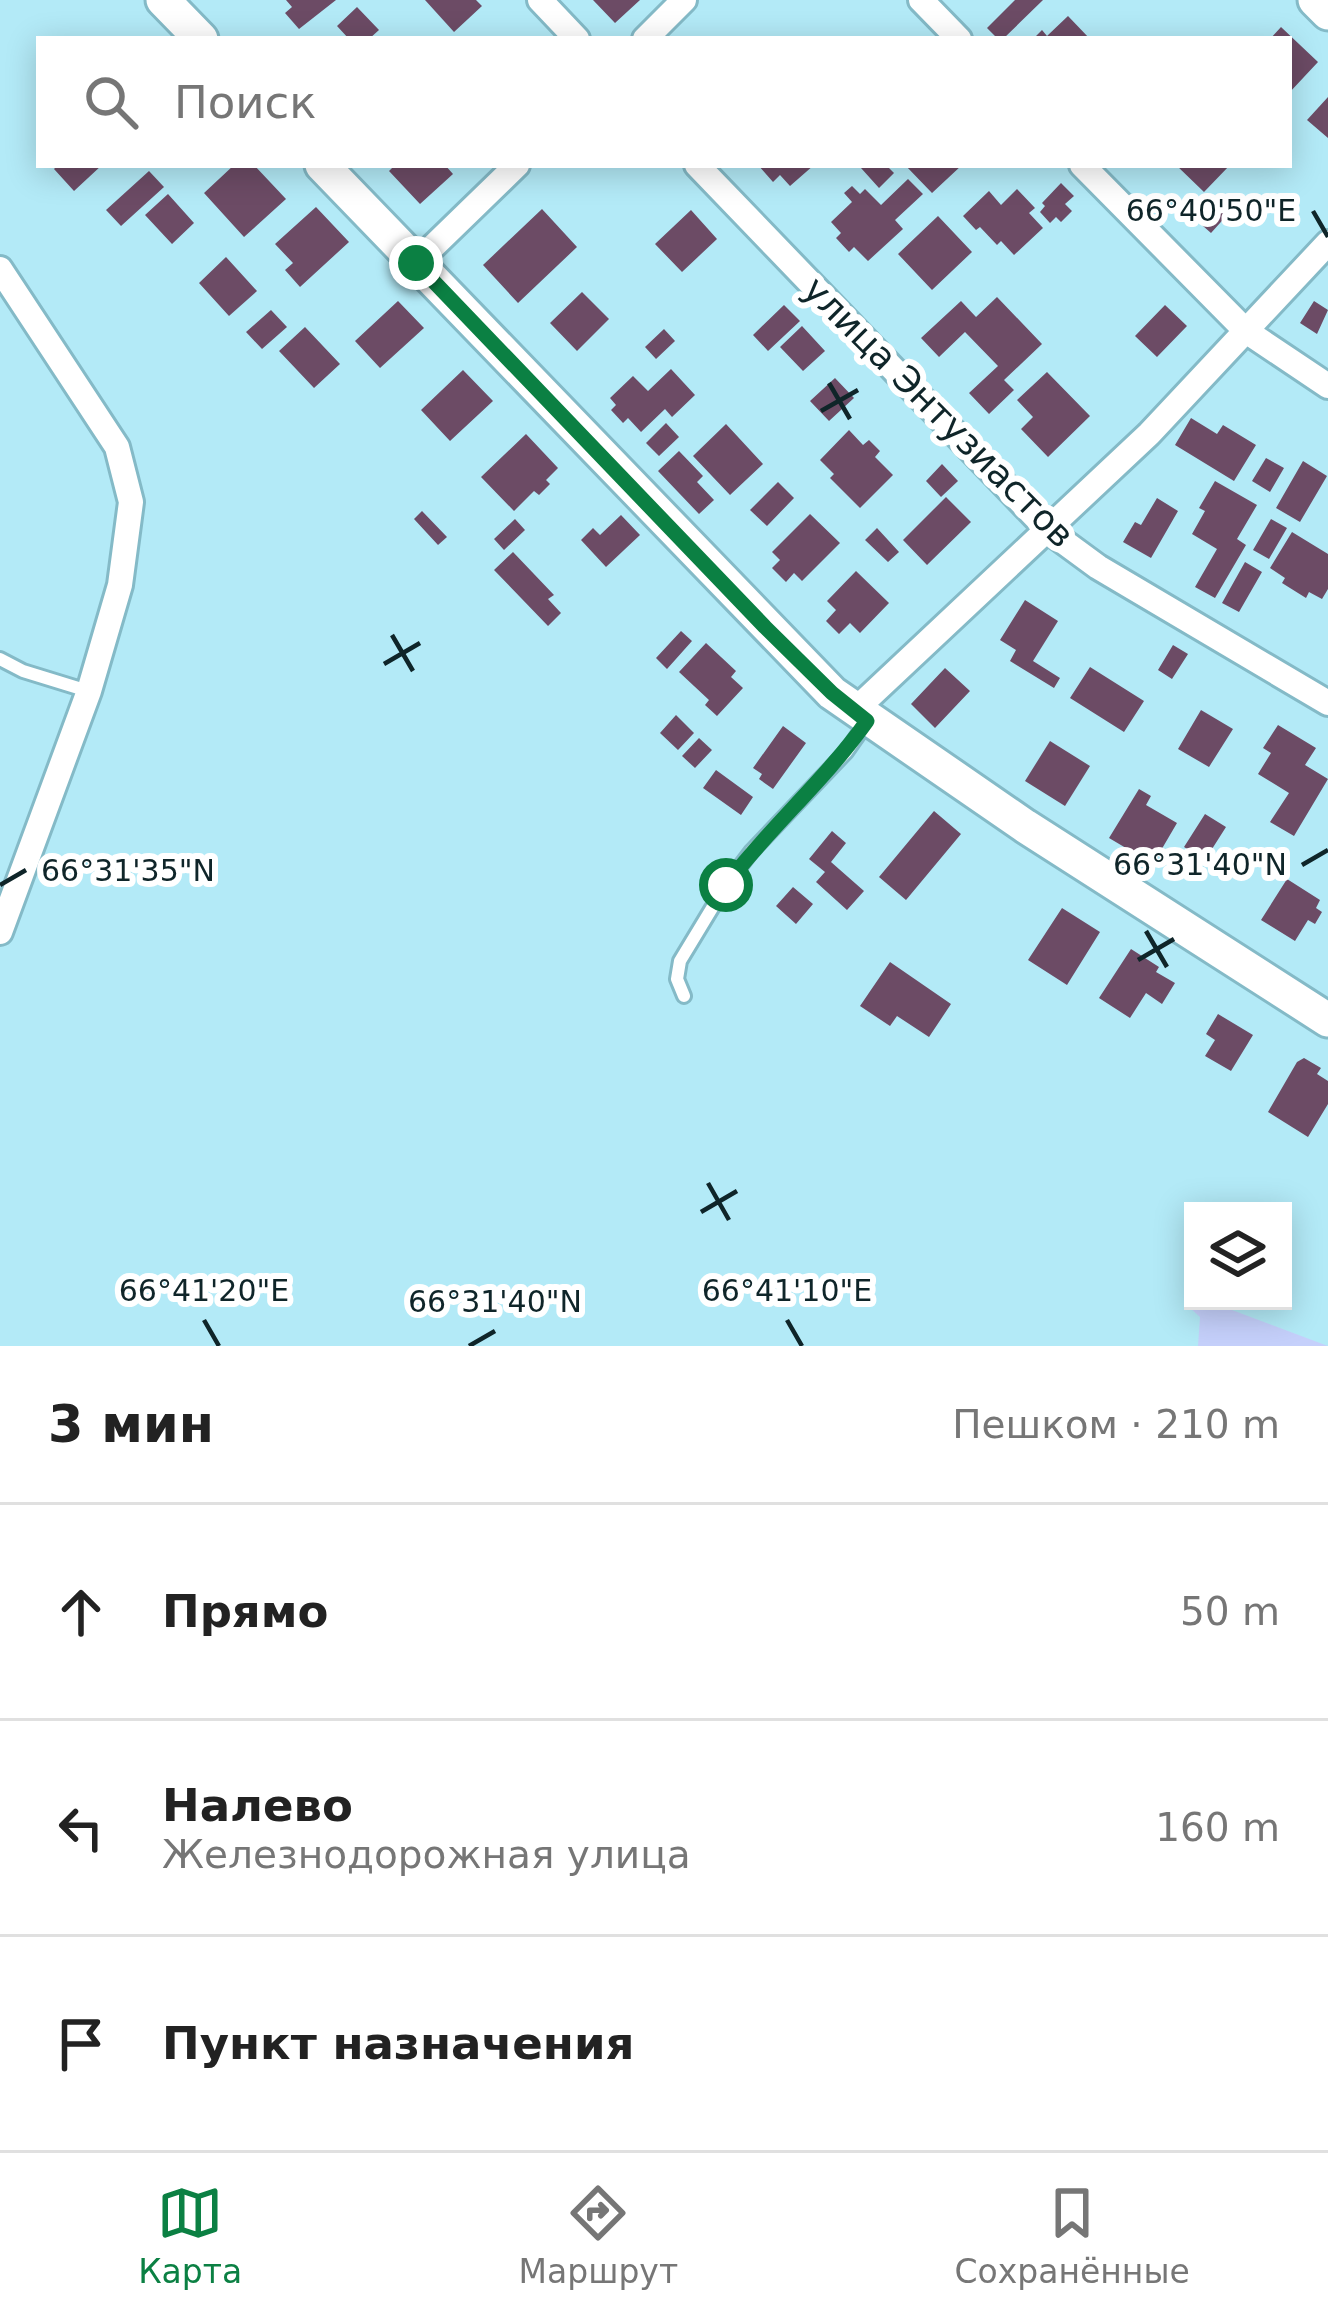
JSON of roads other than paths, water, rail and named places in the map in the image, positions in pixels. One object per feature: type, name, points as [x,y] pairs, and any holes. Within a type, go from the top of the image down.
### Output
[{"type":"street","points":[[163,0],[198,36]]},
{"type":"street","points":[[540,0],[574,36]]},
{"type":"street","points":[[648,36],[684,0]]},
{"type":"street","points":[[921,0],[956,36]]},
{"type":"street","points":[[1315,0],[1328,13]]},
{"type":"street","points":[[325,168],[765,627],[861,716],[1328,1020]]},
{"type":"street","points":[[416,263],[514,168]]},
{"type":"street","name":"улица Энтузиастов","points":[[700,168],[1049,531],[1098,567],[1328,704]]},
{"type":"street","points":[[1085,168],[1246,331],[1328,386]]},
{"type":"street","points":[[861,716],[1149,434],[1328,243]]},
{"type":"street","points":[[0,269],[117,448],[131,502],[120,585],[89,691],[0,932]]},
{"type":"lane","points":[[0,659],[89,691]]},
{"type":"lane","points":[[684,996],[677,979],[680,962],[726,885],[846,752],[861,716]]}]
